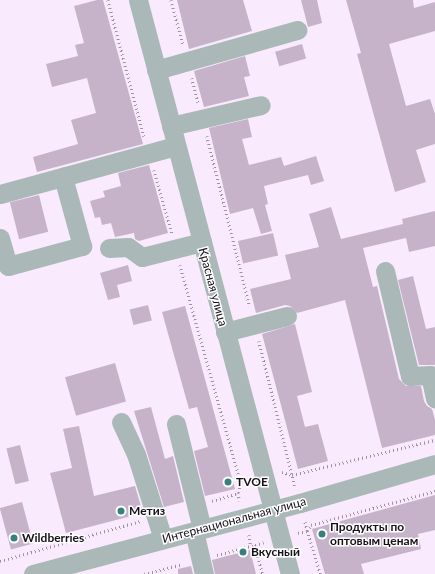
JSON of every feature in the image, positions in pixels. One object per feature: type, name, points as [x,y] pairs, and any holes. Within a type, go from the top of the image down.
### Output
[{"type":"street","name":"Красная улица","points":[[138,0],[290,574]]},
{"type":"street","points":[[156,70],[296,30]]},
{"type":"street","points":[[171,126],[261,105]]},
{"type":"street","points":[[0,194],[176,146]]},
{"type":"street","points":[[0,238],[8,266],[82,246],[63,177]]},
{"type":"street","points":[[108,248],[128,247],[142,256],[202,242]]},
{"type":"street","points":[[385,271],[410,376],[430,375],[435,398]]},
{"type":"street","points":[[225,332],[287,316]]},
{"type":"street","points":[[121,422],[136,454],[162,539]]},
{"type":"street","points":[[176,424],[196,505],[204,574]]},
{"type":"street","name":"Интернациональная улица","points":[[33,574],[273,510],[435,464]]},
{"type":"path","points":[[171,0],[199,105]]},
{"type":"path","points":[[206,134],[252,314]]},
{"type":"path","points":[[258,337],[292,475]]},
{"type":"path","points":[[284,472],[292,475],[435,440]]},
{"type":"path","points":[[320,574],[307,531],[311,525],[435,491]]},
{"type":"path","points":[[196,505],[238,493]]},
{"type":"path","points":[[0,561],[156,516]]},
{"type":"building","points":[[97,0],[103,0],[143,144],[37,172],[33,157],[78,144],[71,120],[96,113],[87,78],[52,87],[46,64],[78,56],[75,45],[84,43],[74,6]]},
{"type":"building","points":[[177,0],[243,0],[252,31],[189,49]]},
{"type":"building","points":[[301,0],[317,0],[322,23],[308,27]]},
{"type":"building","points":[[346,0],[413,0],[414,8],[435,2],[435,31],[389,44],[406,106],[430,99],[435,114],[435,144],[416,150],[426,182],[395,192],[357,54],[361,53]]},
{"type":"building","points":[[302,44],[306,58],[279,66],[275,52]]},
{"type":"building","points":[[245,56],[250,76],[244,77],[249,96],[204,107],[194,71]]},
{"type":"building","points":[[248,119],[252,137],[242,139],[249,165],[281,157],[284,166],[316,156],[324,181],[311,185],[308,175],[264,186],[268,204],[265,205],[272,231],[261,234],[253,208],[230,214],[209,128]]},
{"type":"building","points":[[149,165],[168,233],[139,241],[135,239],[134,233],[115,237],[111,223],[102,225],[100,217],[95,218],[90,201],[105,197],[103,191],[121,186],[118,173]]},
{"type":"building","points":[[39,195],[48,232],[19,239],[10,202]]},
{"type":"building","points":[[331,207],[341,239],[403,224],[402,219],[435,211],[435,246],[409,252],[406,238],[363,248],[373,287],[377,286],[399,379],[406,386],[421,386],[424,401],[427,406],[432,409],[435,420],[435,435],[382,448],[345,300],[297,313],[290,306],[285,305],[256,313],[250,289],[291,279],[285,255],[319,247],[309,214]]},
{"type":"building","points":[[273,233],[278,255],[243,264],[238,241]]},
{"type":"building","points":[[128,265],[132,281],[117,285],[120,297],[108,300],[100,273]]},
{"type":"building","points":[[413,276],[426,329],[435,327],[435,365],[419,365],[398,280]]},
{"type":"building","points":[[148,305],[152,321],[133,325],[130,310]]},
{"type":"building","points":[[185,306],[235,489],[205,496],[194,451],[208,447],[197,407],[189,409],[162,312]]},
{"type":"building","points":[[295,324],[312,392],[297,396],[305,427],[318,424],[328,461],[298,469],[262,334]]},
{"type":"building","points":[[115,363],[126,401],[76,416],[65,377]]},
{"type":"building","points":[[151,407],[165,459],[173,456],[184,502],[164,507],[134,411]]},
{"type":"building","points":[[79,426],[94,496],[135,486],[143,513],[66,533],[50,473],[72,468],[63,429]]},
{"type":"building","points":[[20,445],[29,481],[15,484],[6,448]]},
{"type":"building","points":[[435,495],[435,530],[418,534],[421,549],[361,564],[364,574],[325,574],[312,529]]},
{"type":"building","points":[[22,502],[33,544],[11,549],[0,508]]},
{"type":"building","points":[[250,550],[256,574],[215,574],[212,560]]},
{"type":"building","points":[[191,566],[193,574],[178,574],[178,569]]},
{"type":"place","name":"TVOE","points":[[228,482]]},
{"type":"place","name":"Метиз","points":[[121,511]]},
{"type":"place","name":"Продукты по оптовым ценам","points":[[322,534]]},
{"type":"place","name":"Wildberries","points":[[14,538]]},
{"type":"place","name":"Вкусный","points":[[243,552]]}]
